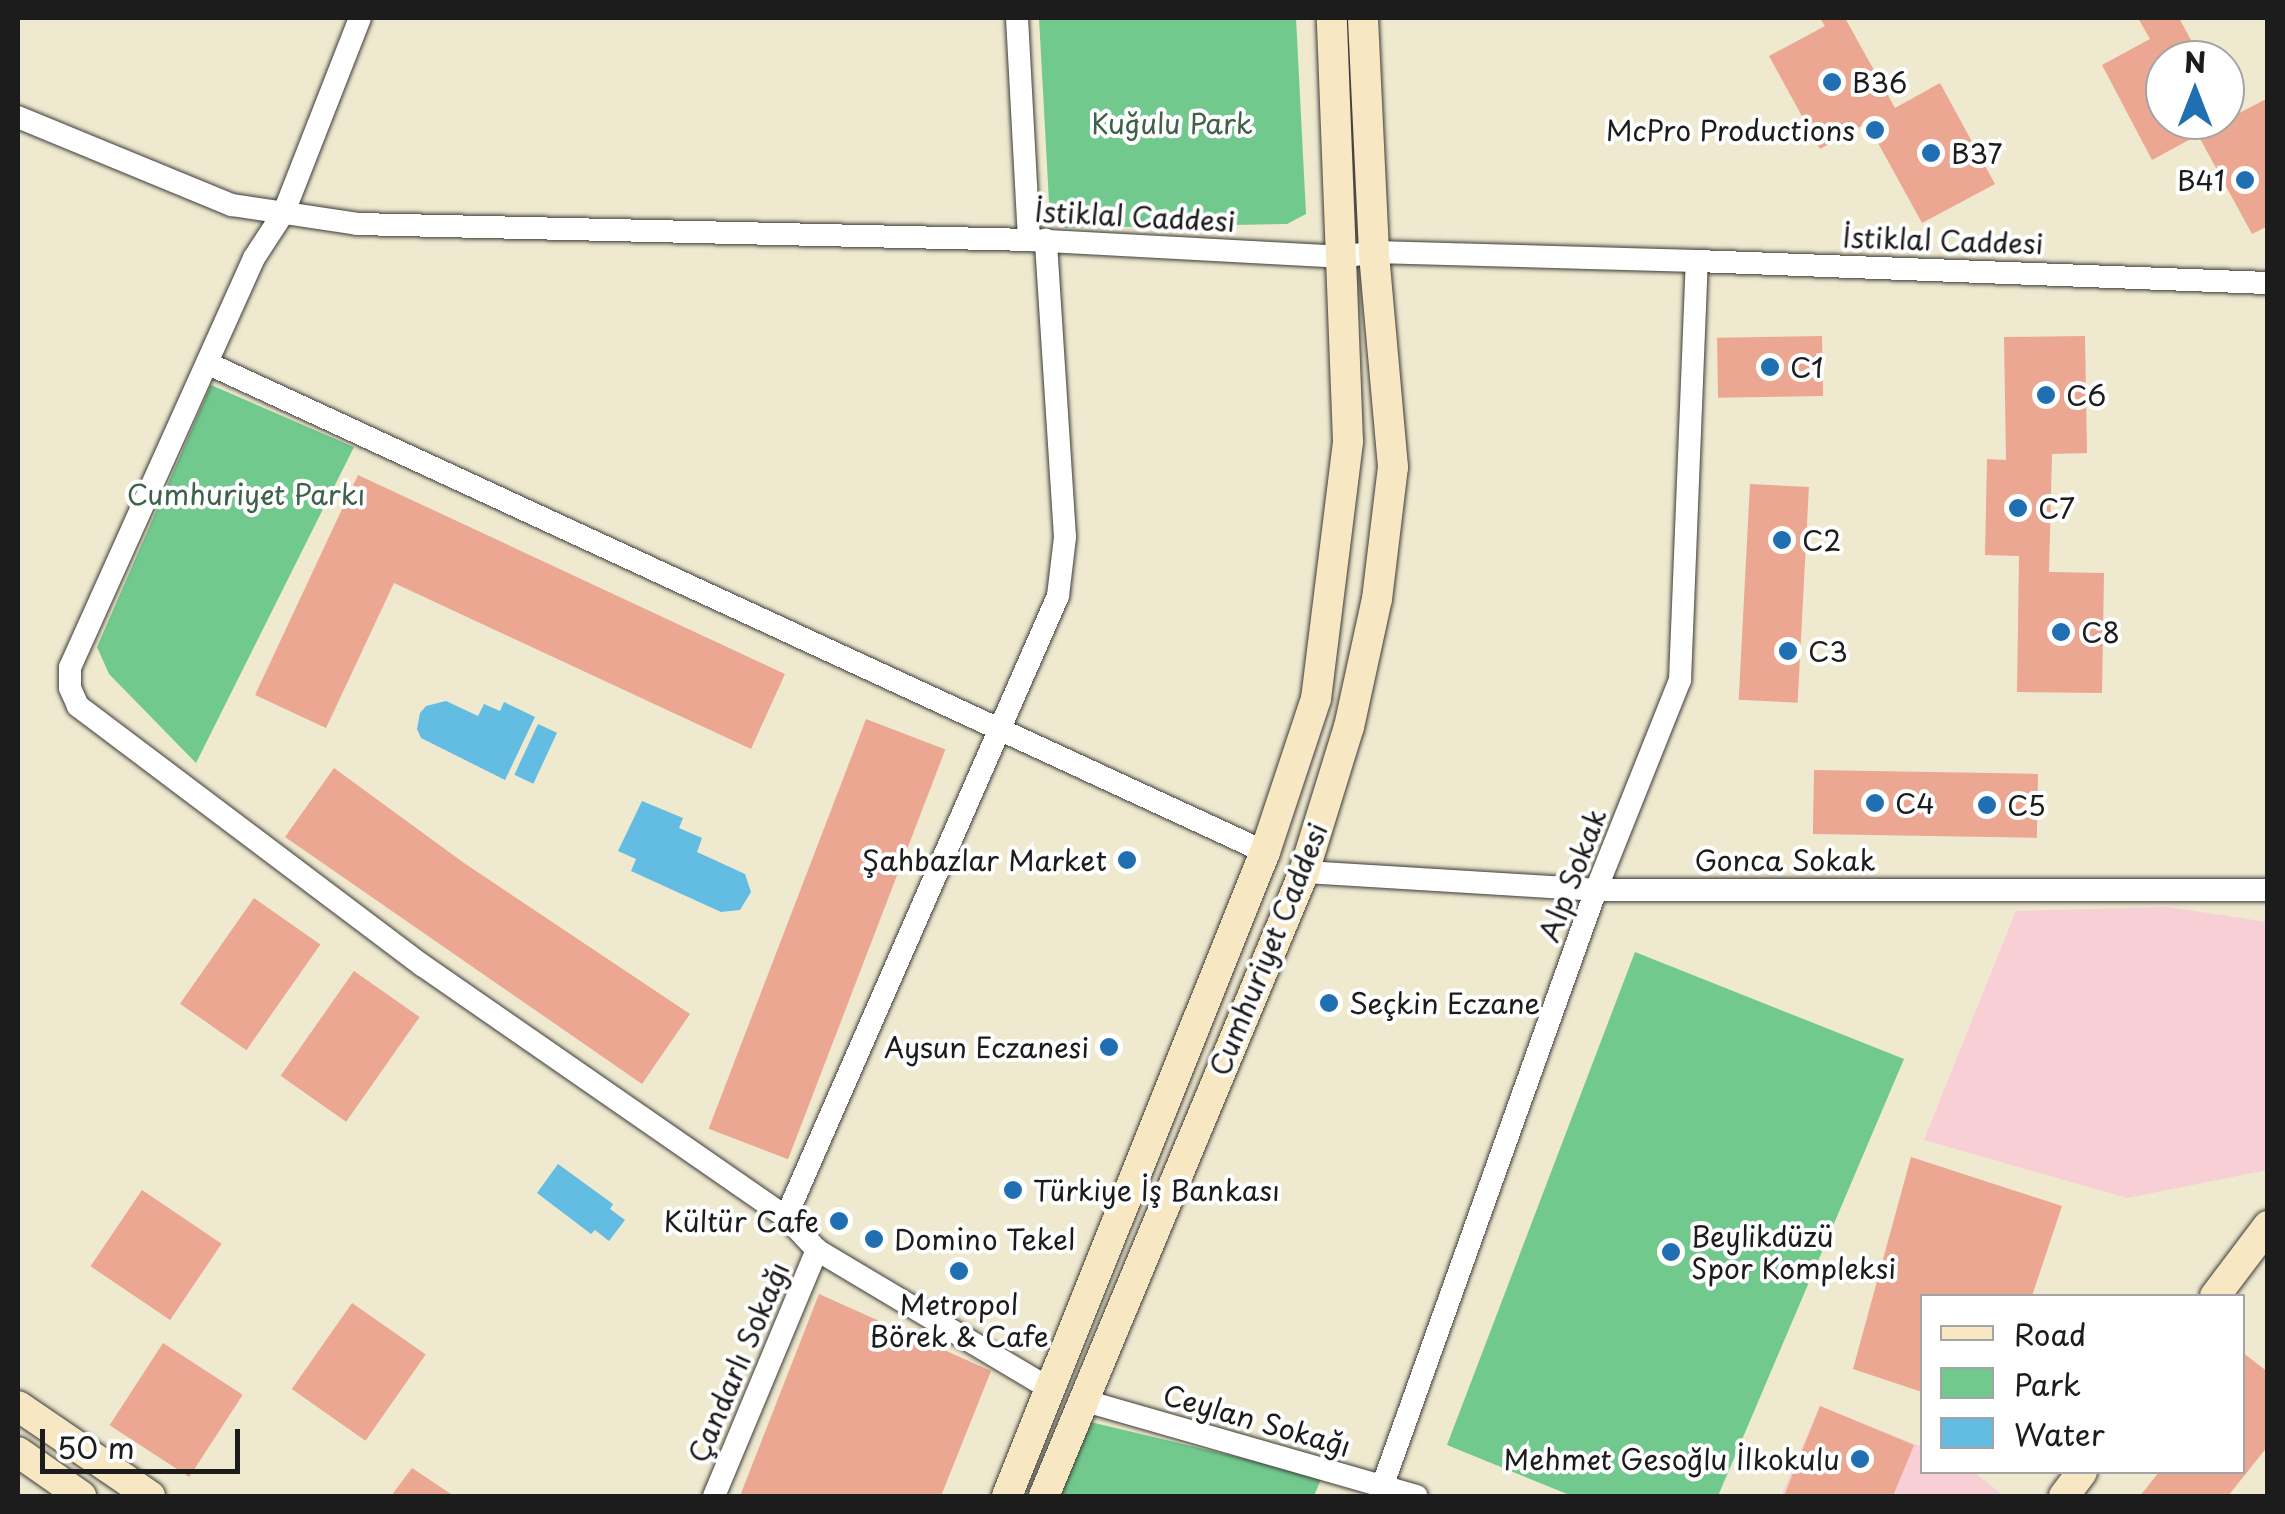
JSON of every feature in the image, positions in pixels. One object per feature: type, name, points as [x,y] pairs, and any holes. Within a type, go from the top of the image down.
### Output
[{"type":"main road","name":"Cumhuriyet Caddesi","points":[[1007,1496],[1264,852],[1316,699],[1348,442],[1332,18]]},
{"type":"main road","name":"Cumhuriyet Caddesi","points":[[1044,1496],[1304,872],[1349,727],[1377,599],[1393,467],[1374,252],[1363,18]]},
{"type":"main road","points":[[1264,852],[1304,872]]},
{"type":"main road","points":[[2216,1294],[2268,1226]]},
{"type":"main road","points":[[1050,1389],[1082,1400]]},
{"type":"main road","points":[[18,1406],[150,1496]]},
{"type":"main road","points":[[18,1452],[81,1496]]},
{"type":"main road","points":[[2064,1496],[2080,1474]]},
{"type":"street","points":[[360,18],[284,212],[254,258],[70,667],[70,688],[78,706],[422,965],[786,1217],[816,1250],[1050,1389]]},
{"type":"street","points":[[786,1217],[1058,596],[1066,536],[1018,18]]},
{"type":"street","name":"İstiklal Caddesi","points":[[18,116],[232,205],[357,224],[1037,240],[1340,257],[1374,252],[1697,261],[2268,283]]},
{"type":"street","name":"Alp Sokak","points":[[1382,1487],[1596,890],[1680,680],[1697,261]]},
{"type":"street","points":[[209,364],[1264,852]]},
{"type":"street","name":"Gonca Sokak","points":[[1304,872],[1596,890],[2268,890]]},
{"type":"street","name":"Çandarlı Sokağı","points":[[714,1496],[816,1250]]},
{"type":"street","name":"Ceylan Sokağı","points":[[1082,1400],[1341,1486],[1382,1487],[1416,1496]]},
{"type":"shaded area","points":[[2168,907],[2267,922],[2267,1170],[2127,1198],[1924,1140],[2016,911]]},
{"type":"shaded area","name":"Mehmet Gesoğlu İlkokulu","points":[[1820,1406],[1920,1446],[1920,1474],[1976,1474],[2004,1496],[1781,1496]]},
{"type":"green space","name":"Kuğulu Park","points":[[1039,18],[1296,18],[1306,214],[1287,224],[1065,228],[1049,202]]},
{"type":"green space","name":"Cumhuriyet Parkı","points":[[211,385],[354,447],[196,763],[109,674],[97,647]]},
{"type":"green space","name":"Beylikdüzü Spor Kompleksi","points":[[1635,952],[1904,1059],[1718,1496],[1572,1496],[1447,1445]]},
{"type":"green space","points":[[1082,1420],[1322,1477],[1314,1496],[1057,1496]]},
{"type":"water","points":[[446,701],[478,716],[484,704],[500,711],[504,702],[535,717],[505,780],[421,738],[417,729],[420,713],[426,706]]},
{"type":"water","points":[[538,724],[557,733],[533,784],[514,775]]},
{"type":"water","points":[[642,801],[683,818],[679,828],[702,838],[697,852],[745,874],[751,892],[740,910],[721,912],[631,871],[636,859],[618,851]]},
{"type":"water","points":[[558,1164],[613,1204],[610,1209],[625,1220],[609,1241],[595,1230],[591,1234],[537,1193]]},
{"type":"building","points":[[1820,18],[1845,18],[1895,108],[1940,83],[1995,184],[1922,223],[1867,123],[1820,149],[1769,56],[1825,26]]},
{"type":"building","points":[[2138,18],[2179,18],[2191,40],[2148,40]]},
{"type":"building","points":[[2145,42],[2145,140],[2189,140],[2152,160],[2102,65]]},
{"type":"building","points":[[2268,98],[2268,226],[2252,234],[2201,140],[2245,140],[2245,110]]},
{"type":"building","name":"C1","points":[[1822,336],[1823,396],[1718,398],[1717,338]]},
{"type":"building","points":[[2085,336],[2087,453],[2052,454],[2049,572],[2104,573],[2102,693],[2017,692],[2019,556],[1985,555],[1987,459],[2006,460],[2004,337]]},
{"type":"building","points":[[358,475],[785,674],[751,749],[394,583],[326,728],[255,695]]},
{"type":"building","points":[[1750,484],[1809,487],[1798,703],[1739,700]]},
{"type":"building","points":[[866,719],[945,749],[788,1159],[709,1129]]},
{"type":"building","points":[[334,768],[464,863],[690,1014],[642,1084],[285,837]]},
{"type":"building","points":[[1814,770],[2038,774],[2037,838],[1813,834]]},
{"type":"building","points":[[254,898],[320,944],[246,1050],[180,1004]]},
{"type":"building","points":[[354,971],[420,1017],[346,1122],[281,1076]]},
{"type":"building","points":[[1911,1157],[2062,1206],[2033,1294],[1920,1294],[1920,1391],[1853,1369]]},
{"type":"building","points":[[142,1190],[222,1244],[170,1320],[91,1266]]},
{"type":"building","points":[[819,1294],[991,1371],[941,1496],[740,1496]]},
{"type":"building","points":[[352,1303],[426,1355],[365,1441],[292,1389]]},
{"type":"building","points":[[163,1343],[243,1395],[189,1477],[110,1425]]},
{"type":"building","points":[[2245,1354],[2268,1372],[2268,1446],[2228,1496],[2140,1496],[2157,1474],[2245,1474]]},
{"type":"building","name":"Mehmet Gesoğlu İlkokulu","points":[[1820,1406],[1914,1445],[1893,1496],[1784,1496]]},
{"type":"building","points":[[412,1468],[454,1496],[391,1496]]},
{"type":"place","name":"B36","points":[[1832,82]]},
{"type":"place","name":"McPro Productions","points":[[1875,130]]},
{"type":"place","name":"B37","points":[[1931,153]]},
{"type":"place","name":"B41","points":[[2245,180]]},
{"type":"place","name":"C1","points":[[1770,367]]},
{"type":"place","name":"C6","points":[[2046,395]]},
{"type":"place","name":"C7","points":[[2018,508]]},
{"type":"place","name":"C2","points":[[1782,540]]},
{"type":"place","name":"C8","points":[[2061,632]]},
{"type":"place","name":"C3","points":[[1788,651]]},
{"type":"place","name":"C4","points":[[1875,803]]},
{"type":"place","name":"C5","points":[[1987,805]]},
{"type":"place","name":"Şahbazlar Market","points":[[1127,860]]},
{"type":"place","name":"Seçkin Eczane","points":[[1329,1003]]},
{"type":"place","name":"Aysun Eczanesi","points":[[1109,1047]]},
{"type":"place","name":"Türkiye İş Bankası","points":[[1013,1190]]},
{"type":"place","name":"Kültür Cafe","points":[[839,1221]]},
{"type":"place","name":"Domino Tekel","points":[[874,1239]]},
{"type":"place","name":"Beylikdüzü Spor Kompleksi","points":[[1671,1252]]},
{"type":"place","name":"Metropol Börek & Cafe","points":[[959,1271]]},
{"type":"place","name":"Mehmet Gesoğlu İlkokulu","points":[[1860,1459]]}]
